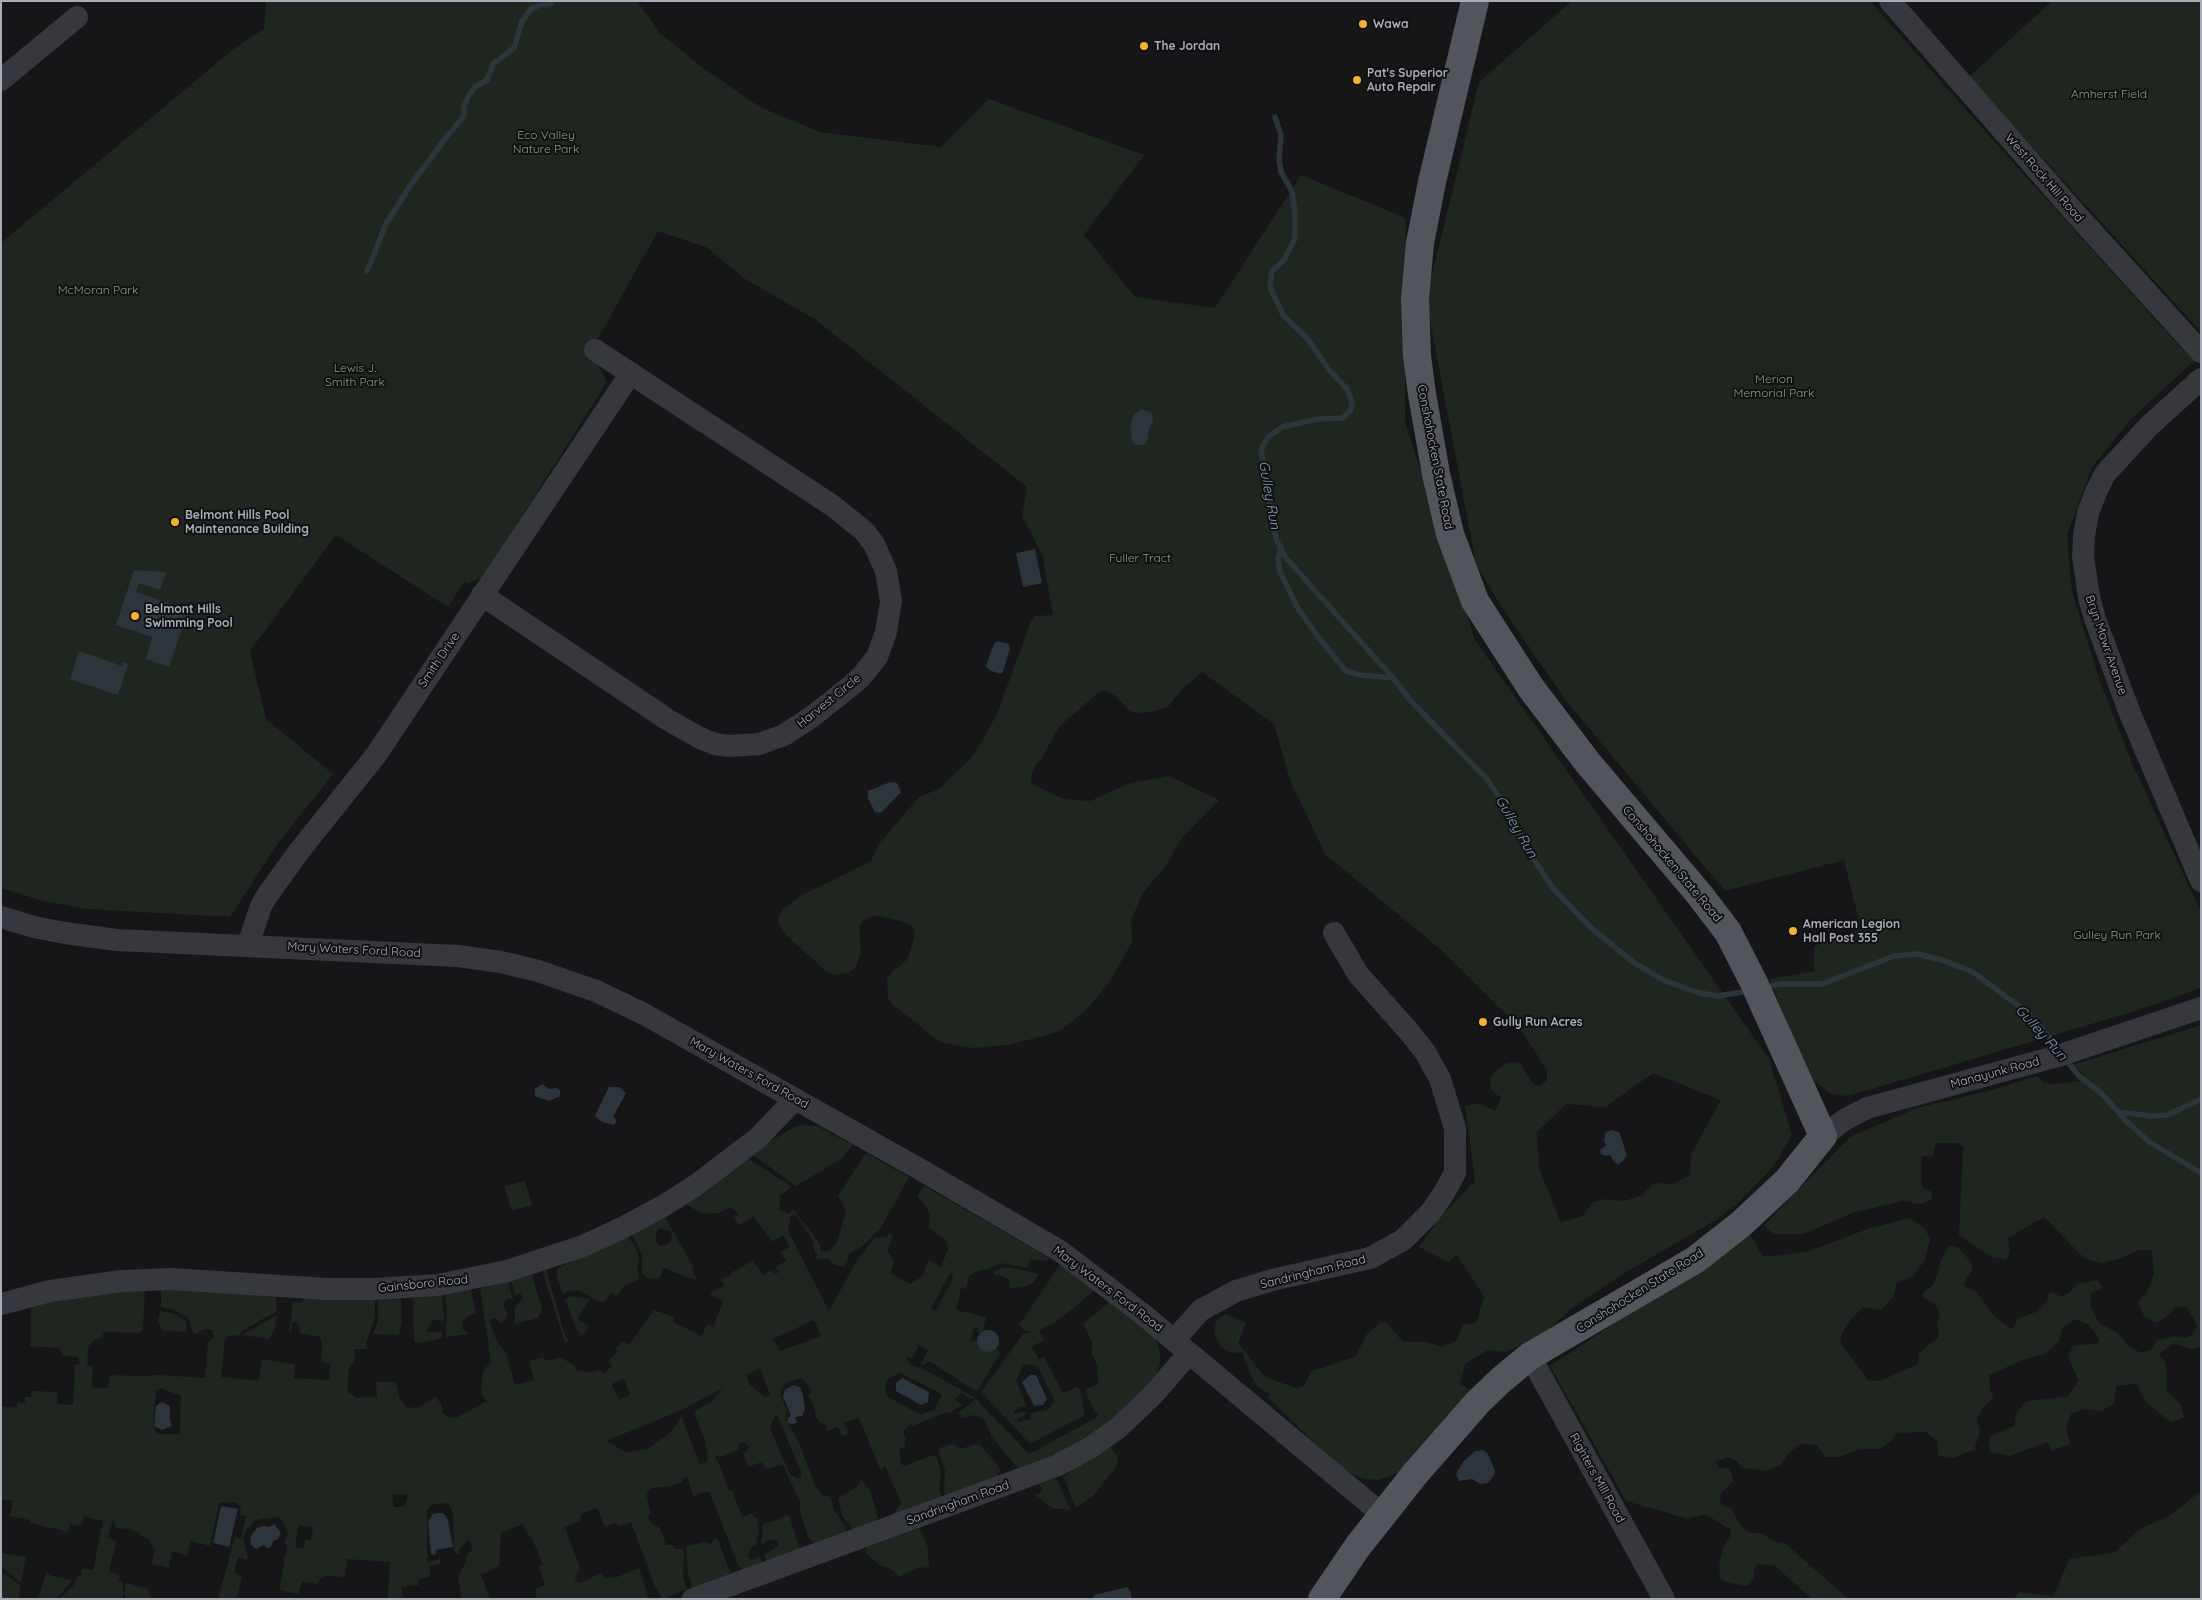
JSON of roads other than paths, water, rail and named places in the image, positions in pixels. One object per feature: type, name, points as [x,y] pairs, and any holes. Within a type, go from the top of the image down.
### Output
[{"type":"main road","name":"Conshohocken State Road","points":[[1322,1599],[1415,1474],[1478,1402],[1501,1380],[1530,1356],[1695,1260],[1741,1224],[1787,1181],[1823,1136],[1757,989],[1728,932],[1714,912],[1576,748],[1503,648],[1475,601],[1450,534],[1436,474],[1422,394],[1417,356],[1415,299],[1419,252],[1429,196],[1475,1]]},
{"type":"street","name":"West Rock Hill Road","points":[[1890,1],[2074,213],[2201,352]]},
{"type":"street","points":[[1,80],[78,17]]},
{"type":"street","name":"Harvest Circle","points":[[482,595],[668,720],[700,738],[722,745],[759,744],[784,735],[814,716],[852,685],[877,657],[886,632],[891,601],[886,571],[874,544],[864,531],[833,506],[595,350]]},
{"type":"street","name":"Smith Drive","points":[[248,945],[261,906],[266,897],[300,850],[376,755],[631,373]]},
{"type":"street","name":"Bryn Mawr Avenue","points":[[2201,379],[2149,426],[2105,474],[2088,513],[2083,556],[2089,597],[2098,628],[2129,711],[2201,881]]},
{"type":"street","name":"Mary Waters Ford Road","points":[[1,916],[34,927],[92,937],[458,956],[501,962],[538,971],[580,984],[622,1002],[1009,1220],[1060,1251],[1108,1286],[1182,1346],[1383,1515]]},
{"type":"street","name":"Sandringham Road","points":[[693,1599],[1056,1466],[1090,1448],[1118,1428],[1152,1396],[1201,1310],[1236,1291],[1280,1278],[1370,1258],[1396,1245],[1412,1232],[1444,1193],[1455,1173],[1455,1128],[1440,1079],[1425,1052],[1358,974],[1334,933]]},
{"type":"street","name":"Manayunk Road","points":[[1823,1136],[1844,1120],[1866,1108],[2063,1055],[2201,1008]]},
{"type":"street","name":"Gainsboro Road","points":[[1,1304],[50,1291],[122,1281],[171,1279],[327,1289],[375,1289],[438,1285],[507,1271],[583,1246],[624,1228],[663,1206],[696,1185],[758,1138],[795,1099]]},
{"type":"street","name":"Righters Mill Road","points":[[1530,1356],[1664,1599]]},
{"type":"waterway","points":[[367,271],[386,224],[410,186],[464,116],[464,107],[469,95],[475,87],[487,80],[493,64],[514,48],[522,21],[532,8],[549,5],[552,1]]},
{"type":"waterway","name":"Gulley Run","points":[[1275,117],[1281,135],[1279,159],[1281,172],[1292,191],[1295,213],[1295,239],[1283,261],[1272,271],[1270,287],[1283,315],[1307,338],[1330,371],[1347,389],[1352,402],[1351,410],[1343,418],[1318,419],[1282,427],[1268,437],[1261,450],[1271,518],[1277,541],[1286,558],[1393,678],[1410,700],[1486,778],[1511,814],[1531,855],[1552,887],[1590,927],[1633,962],[1663,980],[1699,993],[1718,996],[1749,991]]},
{"type":"waterway","points":[[1281,547],[1278,558],[1280,572],[1297,607],[1346,671],[1360,675],[1393,678]]},
{"type":"waterway","name":"Gulley Run","points":[[1765,987],[1780,984],[1822,984],[1894,956],[1918,954],[1942,960],[1973,972],[2020,1007],[2040,1026],[2059,1050]]},
{"type":"waterway","name":"Gulley Run","points":[[2066,1060],[2079,1076],[2102,1094],[2125,1120],[2148,1141],[2201,1173]]},
{"type":"waterway","points":[[2118,1112],[2152,1116],[2168,1115],[2201,1099]]},
{"type":"place","name":"Wawa","points":[[1363,24]]},
{"type":"place","name":"The Jordan","points":[[1144,46]]},
{"type":"place","name":"Pat's Superior Auto Repair","points":[[1357,80]]},
{"type":"place","name":"Belmont Hills Pool Maintenance Building","points":[[175,522]]},
{"type":"place","name":"Belmont Hills Swimming Pool","points":[[135,616]]},
{"type":"place","name":"American Legion Hall Post 355","points":[[1793,931]]},
{"type":"place","name":"Gully Run Acres","points":[[1483,1022]]},
{"type":"park label","name":"Amherst Field","points":[[2109,94]]},
{"type":"park label","name":"Eco Valley Nature Park","points":[[546,142]]},
{"type":"park label","name":"McMoran Park","points":[[98,290]]},
{"type":"park label","name":"Lewis J. Smith Park","points":[[355,375]]},
{"type":"park label","name":"Merion Memorial Park","points":[[1774,386]]},
{"type":"park label","name":"Fuller Tract","points":[[1140,558]]},
{"type":"park label","name":"Gulley Run Park","points":[[2117,935]]}]
